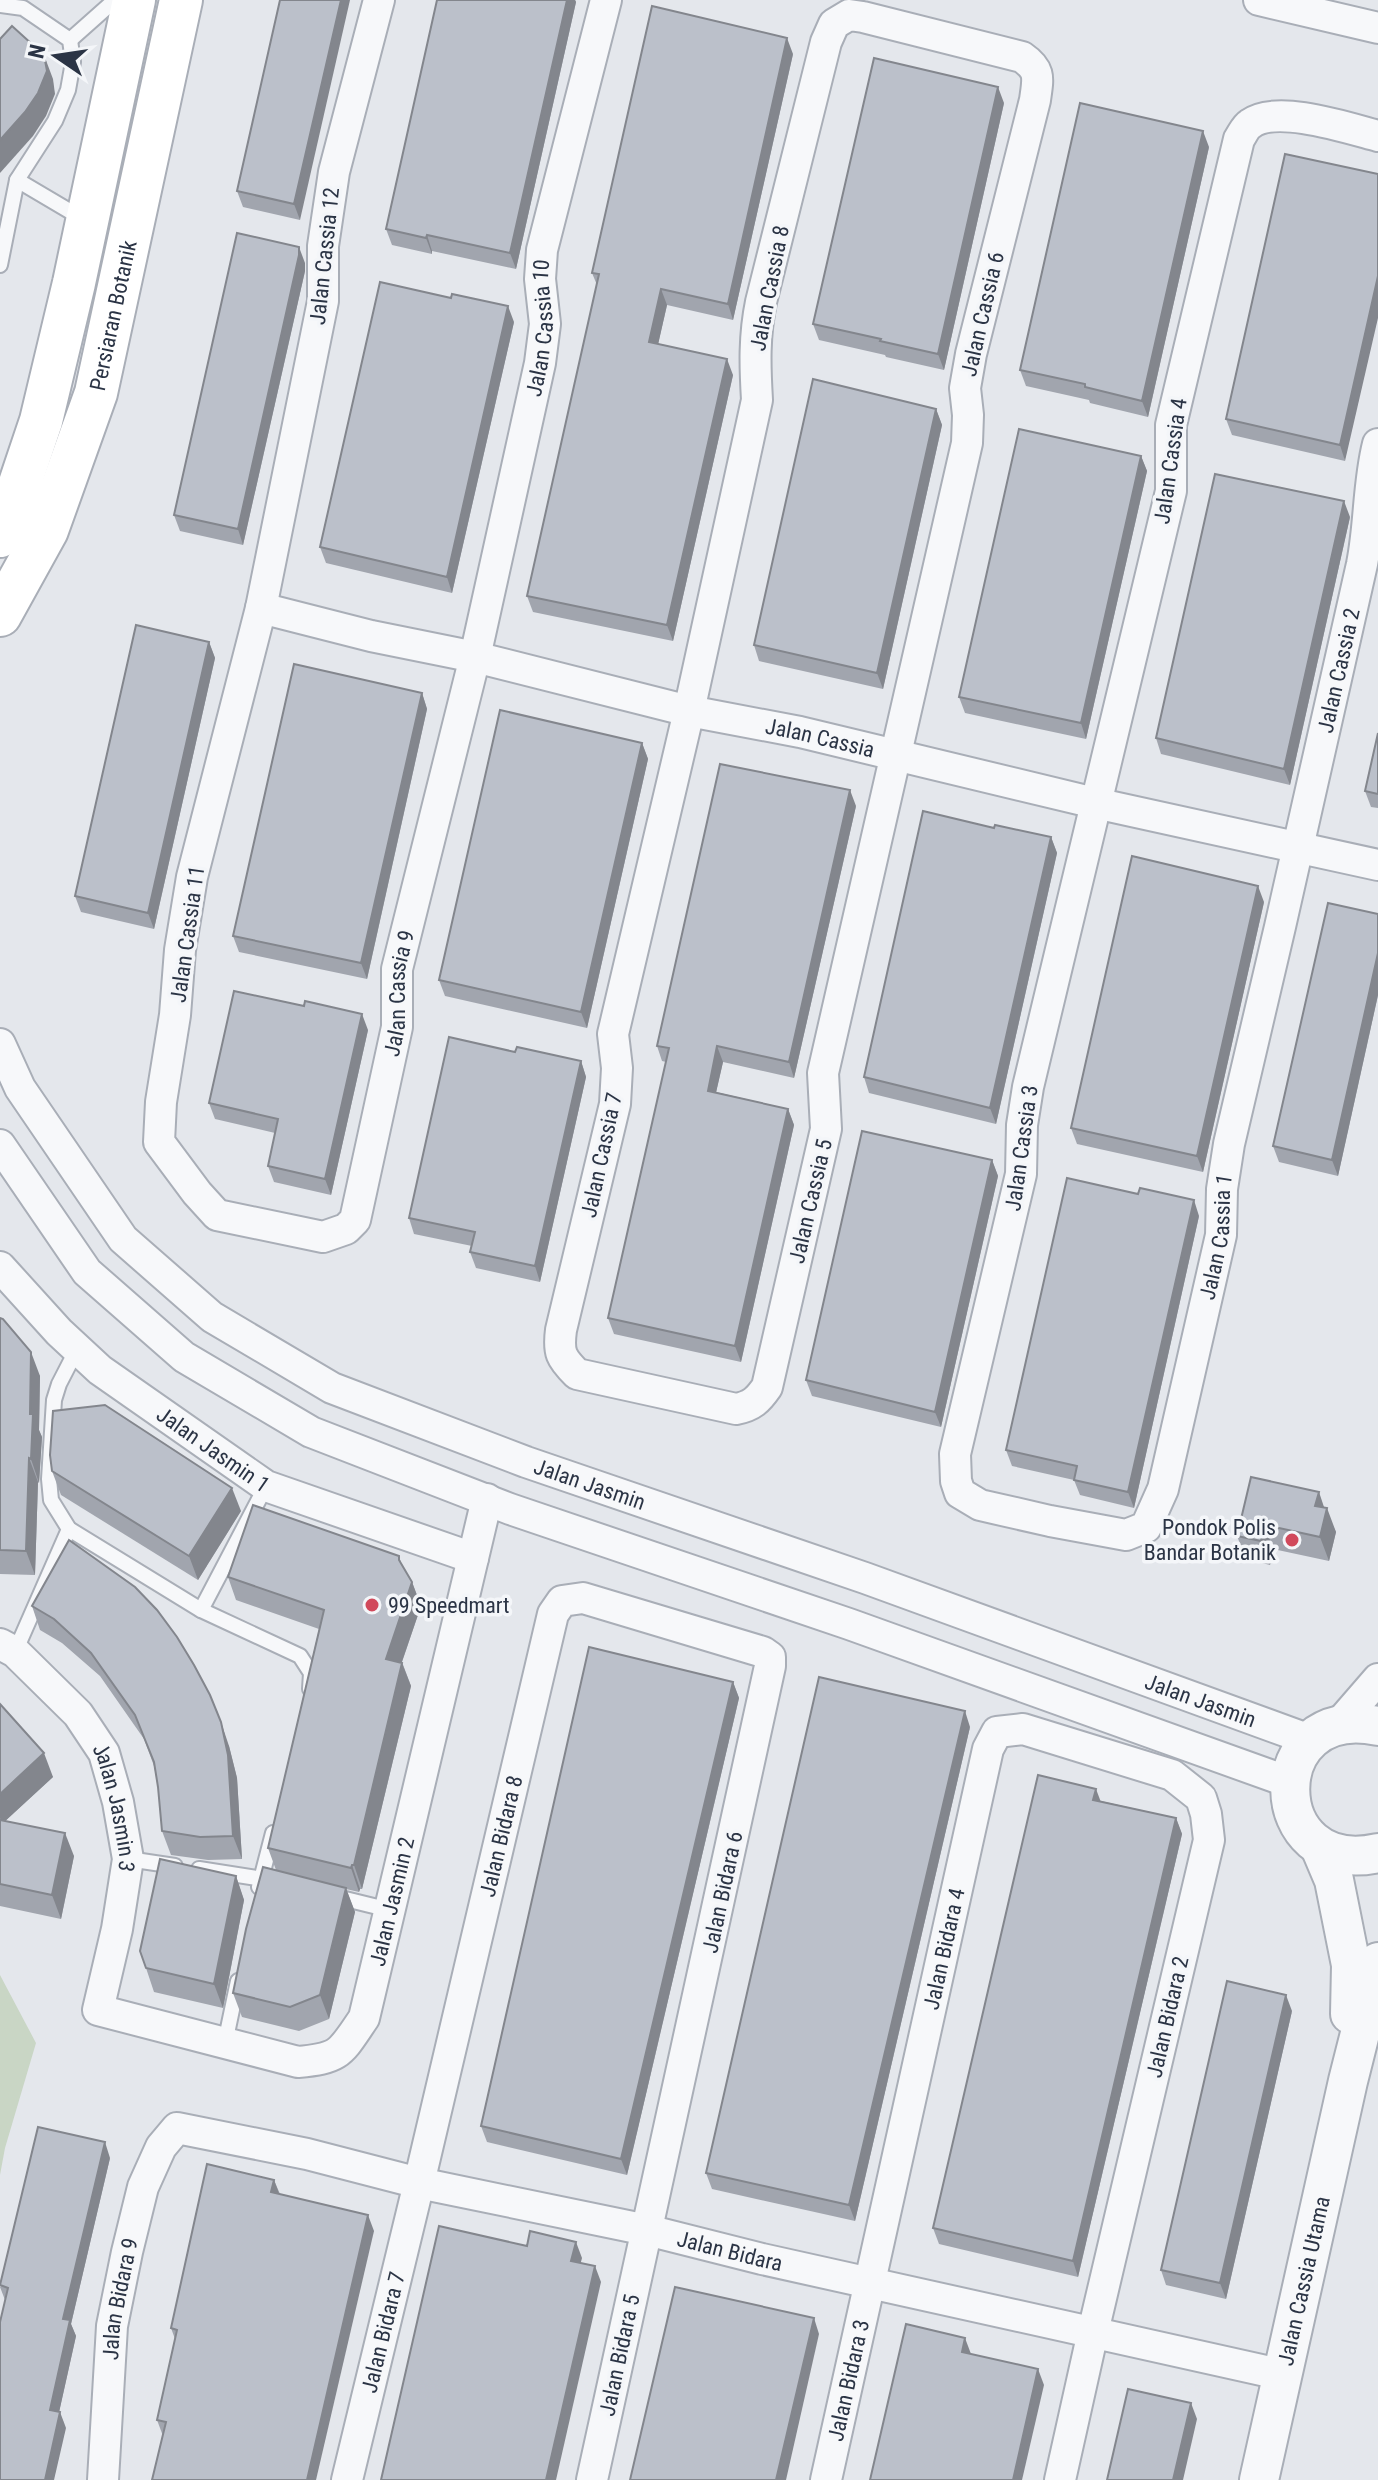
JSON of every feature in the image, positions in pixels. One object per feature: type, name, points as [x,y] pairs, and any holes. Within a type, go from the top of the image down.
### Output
[{"type":"main road","name":"Persiaran Botanik","points":[[0,536],[41,421],[134,0]]},
{"type":"main road","name":"Persiaran Botanik","points":[[0,615],[47,530],[96,393],[181,0]]},
{"type":"street","name":"Jalan Cassia 12","points":[[261,608],[323,301],[323,246],[334,172],[379,0]]},
{"type":"street","name":"Jalan Cassia 10","points":[[475,657],[540,363],[545,324],[540,279],[542,250],[606,0]]},
{"type":"street","points":[[1259,0],[1378,28]]},
{"type":"street","name":"Jalan Cassia 8","points":[[689,711],[757,400],[754,360],[756,329],[826,42],[834,24],[849,15],[940,36]]},
{"type":"street","name":"Jalan Cassia 6","points":[[896,754],[967,443],[965,388],[971,354],[1035,100],[1038,77],[1034,64],[1022,57],[940,36]]},
{"type":"street","name":"Jalan Cassia 4","points":[[1095,803],[1171,491],[1171,425],[1239,139],[1249,124],[1270,116],[1292,117],[1378,136]]},
{"type":"street","name":"Jalan Cassia 2","points":[[1299,848],[1368,537],[1373,464],[1378,444]]},
{"type":"street","name":"Jalan Cassia","points":[[261,608],[371,636],[475,657],[689,711],[800,732],[1095,803],[1378,865]]},
{"type":"street","name":"Jalan Cassia 11","points":[[248,1222],[217,1215],[159,1142],[161,1102],[192,877],[261,608]]},
{"type":"street","name":"Jalan Cassia 9","points":[[248,1222],[323,1237],[346,1229],[355,1220],[397,1027],[397,969],[475,657]]},
{"type":"street","name":"Jalan Cassia 7","points":[[655,1392],[577,1374],[563,1360],[559,1347],[615,1104],[617,1068],[613,1034],[689,711]]},
{"type":"street","name":"Jalan Cassia 5","points":[[655,1392],[736,1409],[749,1407],[767,1387],[826,1129],[823,1073],[896,754]]},
{"type":"street","name":"Jalan Cassia 3","points":[[1050,1521],[980,1505],[960,1493],[956,1481],[955,1454],[1008,1239],[1021,1174],[1022,1125],[1028,1087],[1095,803]]},
{"type":"street","name":"Jalan Cassia 1","points":[[1050,1521],[1126,1535],[1146,1527],[1163,1489],[1221,1235],[1222,1189],[1229,1144],[1299,848]]},
{"type":"street","name":"Jalan Jasmin","points":[[0,1044],[20,1088],[123,1239],[212,1317],[332,1388],[526,1462],[1325,1732]]},
{"type":"street","points":[[0,1145],[87,1272],[184,1357],[311,1432],[487,1499],[849,1624],[1289,1782],[1300,1752],[1325,1732],[1378,1679]]},
{"type":"street","name":"Jalan Jasmin 1","points":[[0,1267],[77,1349],[135,1396],[266,1486],[473,1558]]},
{"type":"street","name":"Jalan Jasmin 2","points":[[98,2010],[298,2062],[318,2060],[341,2052],[364,2018],[487,1499]]},
{"type":"street","name":"Jalan Bidara 8","points":[[419,2183],[553,1614],[562,1601],[583,1598],[669,1624]]},
{"type":"street","name":"Jalan Bidara 6","points":[[647,2230],[770,1666],[770,1657],[763,1652],[669,1624]]},
{"type":"street","name":"Jalan Jasmin 3","points":[[7,1648],[78,1714],[104,1753],[118,1802],[128,1859],[117,1929],[98,2010]]},
{"type":"street","points":[[1325,1732],[1360,1722],[1378,1726]]},
{"type":"street","name":"Jalan Bidara 4","points":[[871,2283],[988,1749],[997,1732],[1023,1729],[1112,1756]]},
{"type":"street","name":"Jalan Bidara 2","points":[[1060,2480],[1209,1840],[1201,1798],[1172,1775],[1112,1756]]},
{"type":"street","name":"Jalan Cassia Utama","points":[[1289,1782],[1295,1819],[1306,1835],[1320,1847],[1334,1880],[1351,1965],[1348,2081]]},
{"type":"street","points":[[1320,1847],[1339,1855],[1360,1857],[1378,1853]]},
{"type":"street","name":"Jalan Cassia Utama","points":[[1259,2480],[1348,2081],[1378,1962]]},
{"type":"street","name":"Jalan Bidara","points":[[177,2128],[307,2154],[419,2183],[647,2230],[762,2259],[1284,2375]]},
{"type":"street","name":"Jalan Bidara 9","points":[[103,2480],[112,2326],[127,2252],[143,2187],[161,2147],[177,2128]]},
{"type":"street","name":"Jalan Bidara 7","points":[[347,2480],[419,2183]]},
{"type":"street","name":"Jalan Bidara 5","points":[[592,2480],[647,2230]]},
{"type":"street","name":"Jalan Bidara 3","points":[[826,2480],[871,2283]]},
{"type":"lane","points":[[70,40],[115,0]]},
{"type":"lane","points":[[0,5],[23,8],[70,40],[73,62],[68,90],[55,121],[17,180],[0,265]]},
{"type":"lane","points":[[17,180],[87,222]]},
{"type":"lane","points":[[77,1349],[54,1400],[49,1479],[51,1500],[69,1529],[201,1610],[300,1656],[311,1673],[305,1706]]},
{"type":"lane","points":[[201,1610],[266,1486]]},
{"type":"lane","points":[[7,1648],[69,1529]]},
{"type":"lane","points":[[255,1908],[276,1820]]},
{"type":"lane","points":[[128,1859],[290,1885]]},
{"type":"lane","points":[[318,1892],[390,1910]]},
{"type":"lane","points":[[225,2043],[241,1968]]},
{"type":"green space","points":[[0,1975],[36,2043],[0,2175]]},
{"type":"building","points":[[280,0],[341,0],[294,204],[237,191]]},
{"type":"building","points":[[437,0],[567,0],[510,253],[386,229]]},
{"type":"building","points":[[652,6],[787,38],[728,304],[661,289],[649,342],[727,359],[667,625],[527,596],[599,274],[592,273]]},
{"type":"building","points":[[12,26],[44,55],[47,71],[38,93],[0,140],[0,39]]},
{"type":"building","points":[[874,58],[998,87],[938,354],[813,324]]},
{"type":"building","points":[[1080,103],[1203,131],[1142,401],[1085,387],[1085,384],[1020,370]]},
{"type":"building","points":[[1285,154],[1378,174],[1378,276],[1340,445],[1226,419]]},
{"type":"building","points":[[237,233],[299,247],[238,529],[174,515]]},
{"type":"building","points":[[380,282],[451,298],[452,294],[508,306],[447,577],[320,547]]},
{"type":"building","points":[[813,379],[936,409],[877,673],[754,645]]},
{"type":"building","points":[[1019,429],[1141,456],[1081,723],[959,697]]},
{"type":"building","points":[[1215,474],[1344,501],[1284,769],[1156,738]]},
{"type":"building","points":[[136,625],[209,642],[148,913],[75,896]]},
{"type":"building","points":[[294,664],[422,693],[361,963],[233,936]]},
{"type":"building","points":[[500,710],[642,743],[581,1012],[439,980]]},
{"type":"building","points":[[1378,733],[1378,794],[1365,791]]},
{"type":"building","points":[[720,764],[850,790],[789,1062],[717,1046],[708,1091],[788,1109],[735,1346],[608,1318],[669,1048],[657,1046]]},
{"type":"building","points":[[923,811],[994,828],[995,825],[1051,837],[990,1108],[864,1077]]},
{"type":"building","points":[[1132,856],[1258,886],[1197,1156],[1071,1128]]},
{"type":"building","points":[[1328,903],[1378,914],[1378,953],[1332,1160],[1273,1146]]},
{"type":"building","points":[[234,991],[304,1006],[305,1001],[362,1014],[325,1179],[268,1166],[278,1119],[209,1103]]},
{"type":"building","points":[[449,1037],[515,1052],[517,1047],[581,1061],[535,1266],[470,1252],[475,1232],[409,1218]]},
{"type":"building","points":[[862,1131],[992,1160],[935,1412],[806,1380]]},
{"type":"building","points":[[1067,1178],[1138,1194],[1140,1188],[1194,1200],[1128,1492],[1074,1480],[1077,1466],[1006,1450]]},
{"type":"building","points":[[0,1318],[31,1352],[30,1414],[33,1414],[26,1551],[0,1550]]},
{"type":"building","points":[[105,1405],[232,1488],[189,1556],[52,1471],[53,1411]]},
{"type":"building","points":[[1251,1477],[1319,1492],[1315,1506],[1327,1508],[1320,1537],[1265,1525],[1261,1541],[1237,1536]]},
{"type":"building","points":[[253,1505],[399,1556],[412,1582],[386,1659],[402,1663],[351,1868],[268,1848],[324,1610],[228,1577]]},
{"type":"building","points":[[69,1540],[135,1587],[157,1610],[194,1665],[221,1722],[228,1755],[233,1836],[200,1837],[162,1831],[154,1762],[135,1715],[91,1653],[54,1619],[32,1606]]},
{"type":"building","points":[[589,1647],[733,1682],[621,2159],[481,2126]]},
{"type":"building","points":[[819,1677],[965,1711],[849,2205],[706,2173]]},
{"type":"building","points":[[0,1704],[44,1753],[0,1794]]},
{"type":"building","points":[[1038,1775],[1096,1789],[1093,1800],[1176,1818],[1073,2261],[933,2228]]},
{"type":"building","points":[[0,1820],[65,1833],[52,1895],[0,1884]]},
{"type":"building","points":[[160,1859],[236,1876],[214,1984],[146,1968],[140,1951]]},
{"type":"building","points":[[263,1867],[346,1888],[320,1995],[290,2007],[233,1993]]},
{"type":"building","points":[[1227,1981],[1286,1995],[1220,2283],[1161,2270]]},
{"type":"building","points":[[38,2127],[105,2142],[63,2319],[70,2320],[50,2410],[60,2412],[45,2480],[0,2480],[0,2322],[8,2288],[0,2285]]},
{"type":"building","points":[[207,2164],[274,2180],[271,2192],[368,2215],[307,2480],[152,2480],[166,2422],[157,2420],[177,2330],[171,2328]]},
{"type":"building","points":[[439,2226],[527,2246],[530,2231],[576,2242],[571,2261],[595,2266],[546,2480],[381,2480]]},
{"type":"building","points":[[675,2287],[814,2318],[776,2480],[630,2480]]},
{"type":"building","points":[[906,2324],[965,2338],[962,2352],[1038,2369],[1013,2480],[870,2480]]},
{"type":"building","points":[[1128,2389],[1191,2403],[1173,2480],[1107,2480]]},
{"type":"place","name":"Pondok Polis Bandar Botanik","points":[[1292,1540]]},
{"type":"place","name":"99 Speedmart","points":[[372,1605]]}]
